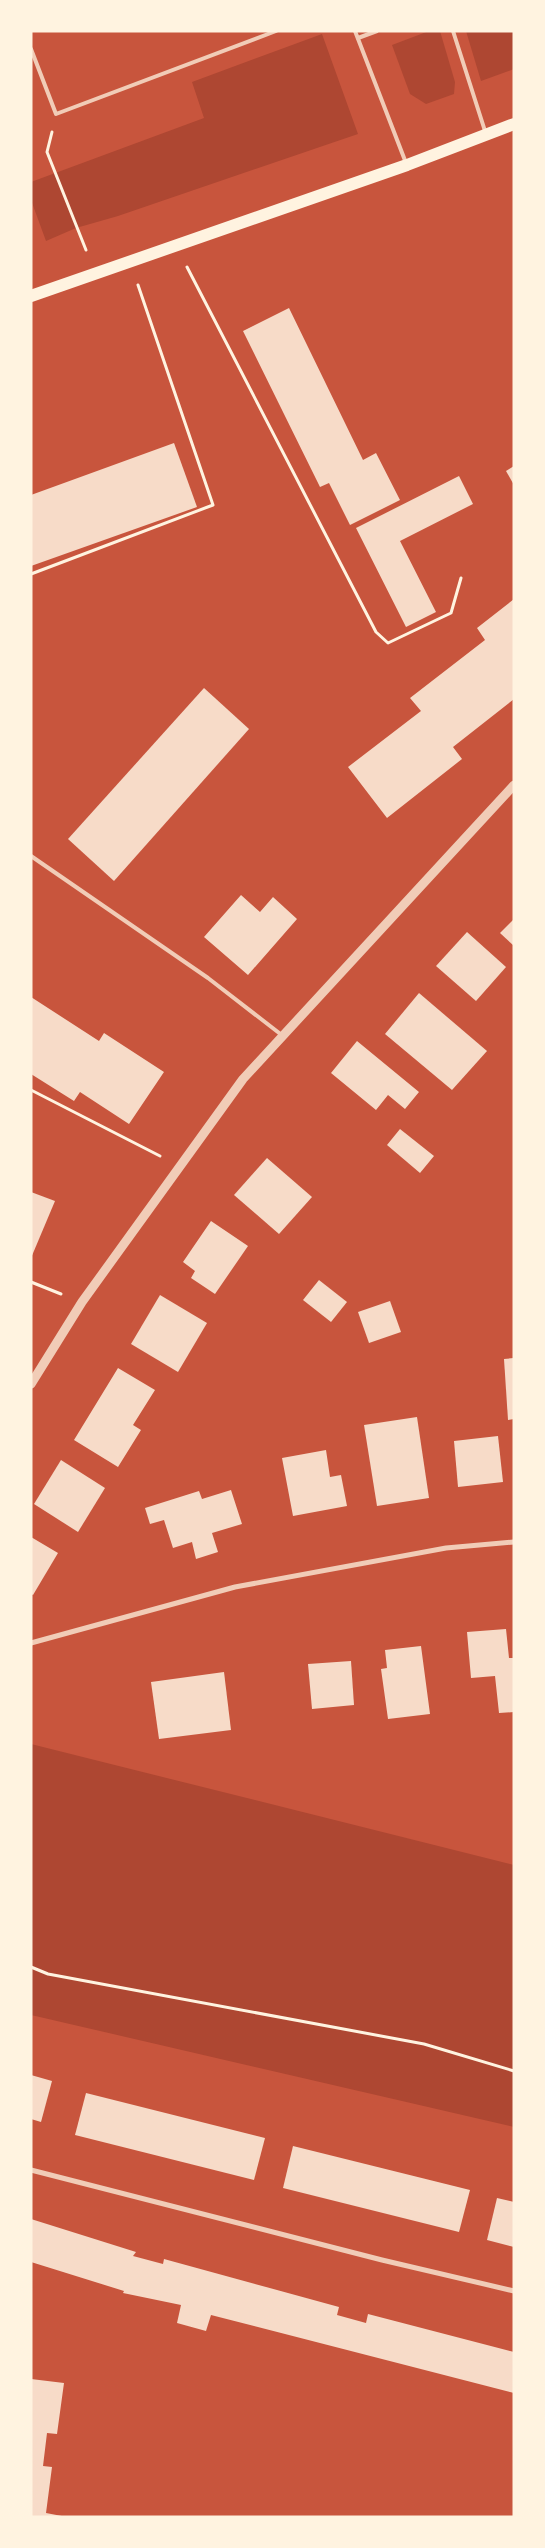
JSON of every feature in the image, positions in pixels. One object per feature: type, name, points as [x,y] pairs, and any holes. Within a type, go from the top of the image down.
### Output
[{"type":"main road","points":[[31,296],[407,165],[514,124]]},
{"type":"street","points":[[31,1384],[82,1302],[178,1166],[243,1079],[514,785]]},
{"type":"street","points":[[31,1642],[235,1587],[446,1548],[514,1542]]},
{"type":"street","points":[[31,2170],[382,2260],[514,2291]]},
{"type":"lane","points":[[31,48],[56,114],[276,31]]},
{"type":"lane","points":[[355,31],[407,165]]},
{"type":"lane","points":[[358,38],[377,31]]},
{"type":"lane","points":[[453,31],[486,135]]},
{"type":"lane","points":[[31,856],[208,978],[283,1036]]},
{"type":"path","points":[[56,114],[47,152],[96,273]]},
{"type":"path","points":[[176,244],[376,632],[388,643],[451,613],[461,578]]},
{"type":"path","points":[[31,574],[213,505],[130,261]]},
{"type":"path","points":[[31,1090],[178,1166]]},
{"type":"path","points":[[31,1282],[82,1302]]},
{"type":"path","points":[[31,1967],[48,1974],[424,2044],[514,2071]]},
{"type":"shaded area","points":[[429,31],[440,31],[455,82],[454,94],[426,104],[410,94],[392,45]]},
{"type":"shaded area","points":[[466,31],[514,31],[514,69],[481,81]]},
{"type":"shaded area","points":[[322,34],[358,134],[118,216],[76,228],[46,241],[31,200],[31,182],[204,118],[192,82]]},
{"type":"shaded area","points":[[31,1744],[514,1865],[514,2127],[31,2015]]},
{"type":"building","points":[[289,308],[363,460],[376,453],[400,500],[350,525],[329,483],[320,487],[243,331]]},
{"type":"building","points":[[174,443],[197,507],[31,566],[31,495]]},
{"type":"building","points":[[514,466],[514,485],[506,471]]},
{"type":"building","points":[[459,476],[473,504],[400,541],[436,612],[406,627],[356,528]]},
{"type":"building","points":[[514,599],[514,699],[453,747],[462,759],[387,818],[348,767],[421,711],[410,698],[485,640],[477,628]]},
{"type":"building","points":[[204,688],[249,729],[114,881],[68,839]]},
{"type":"building","points":[[241,895],[260,912],[273,897],[297,919],[248,975],[204,937]]},
{"type":"building","points":[[514,919],[514,946],[500,933]]},
{"type":"building","points":[[467,932],[506,967],[476,1001],[436,966]]},
{"type":"building","points":[[419,993],[487,1051],[452,1090],[385,1034]]},
{"type":"building","points":[[31,997],[99,1041],[104,1033],[164,1072],[129,1124],[80,1092],[74,1101],[31,1074]]},
{"type":"building","points":[[357,1041],[419,1092],[405,1109],[388,1095],[376,1110],[331,1073]]},
{"type":"building","points":[[400,1129],[434,1156],[420,1173],[387,1145]]},
{"type":"building","points":[[267,1158],[312,1197],[279,1234],[234,1195]]},
{"type":"building","points":[[31,1192],[55,1201],[31,1258]]},
{"type":"building","points":[[211,1221],[248,1246],[215,1294],[191,1278],[195,1271],[183,1262]]},
{"type":"building","points":[[319,1280],[347,1302],[331,1322],[303,1300]]},
{"type":"building","points":[[160,1295],[207,1323],[178,1372],[131,1344]]},
{"type":"building","points":[[390,1301],[401,1332],[369,1343],[358,1312]]},
{"type":"building","points":[[514,1358],[514,1419],[508,1420],[504,1359]]},
{"type":"building","points":[[118,1368],[155,1390],[133,1425],[141,1430],[118,1467],[74,1440]]},
{"type":"building","points":[[417,1417],[429,1498],[377,1506],[364,1425]]},
{"type":"building","points":[[498,1436],[503,1482],[458,1487],[454,1441]]},
{"type":"building","points":[[326,1450],[330,1477],[341,1475],[347,1506],[293,1516],[282,1458]]},
{"type":"building","points":[[61,1460],[105,1488],[78,1532],[34,1504]]},
{"type":"building","points":[[231,1490],[242,1524],[212,1533],[218,1552],[196,1559],[192,1542],[173,1548],[164,1520],[150,1524],[145,1508],[199,1491],[202,1499]]},
{"type":"building","points":[[31,1537],[58,1553],[33,1595],[31,1594]]},
{"type":"building","points":[[506,1629],[509,1658],[514,1658],[514,1712],[499,1713],[495,1676],[471,1678],[467,1632]]},
{"type":"building","points":[[421,1646],[430,1714],[388,1719],[381,1669],[387,1668],[385,1650]]},
{"type":"building","points":[[351,1661],[354,1705],[312,1709],[308,1664]]},
{"type":"building","points":[[224,1672],[231,1730],[159,1739],[151,1682]]},
{"type":"building","points":[[31,2075],[52,2081],[41,2122],[31,2119]]},
{"type":"building","points":[[86,2093],[265,2138],[254,2180],[75,2135]]},
{"type":"building","points":[[293,2146],[470,2190],[459,2232],[283,2188]]},
{"type":"building","points":[[497,2198],[514,2202],[514,2247],[487,2240]]},
{"type":"building","points":[[31,2219],[136,2252],[133,2256],[163,2264],[164,2259],[339,2307],[337,2315],[366,2323],[368,2314],[514,2352],[514,2393],[211,2315],[206,2331],[177,2323],[181,2305],[123,2293],[124,2291],[31,2262]]},
{"type":"building","points":[[31,2379],[64,2383],[57,2434],[47,2433],[43,2466],[52,2467],[46,2513],[67,2517],[31,2517]]}]
